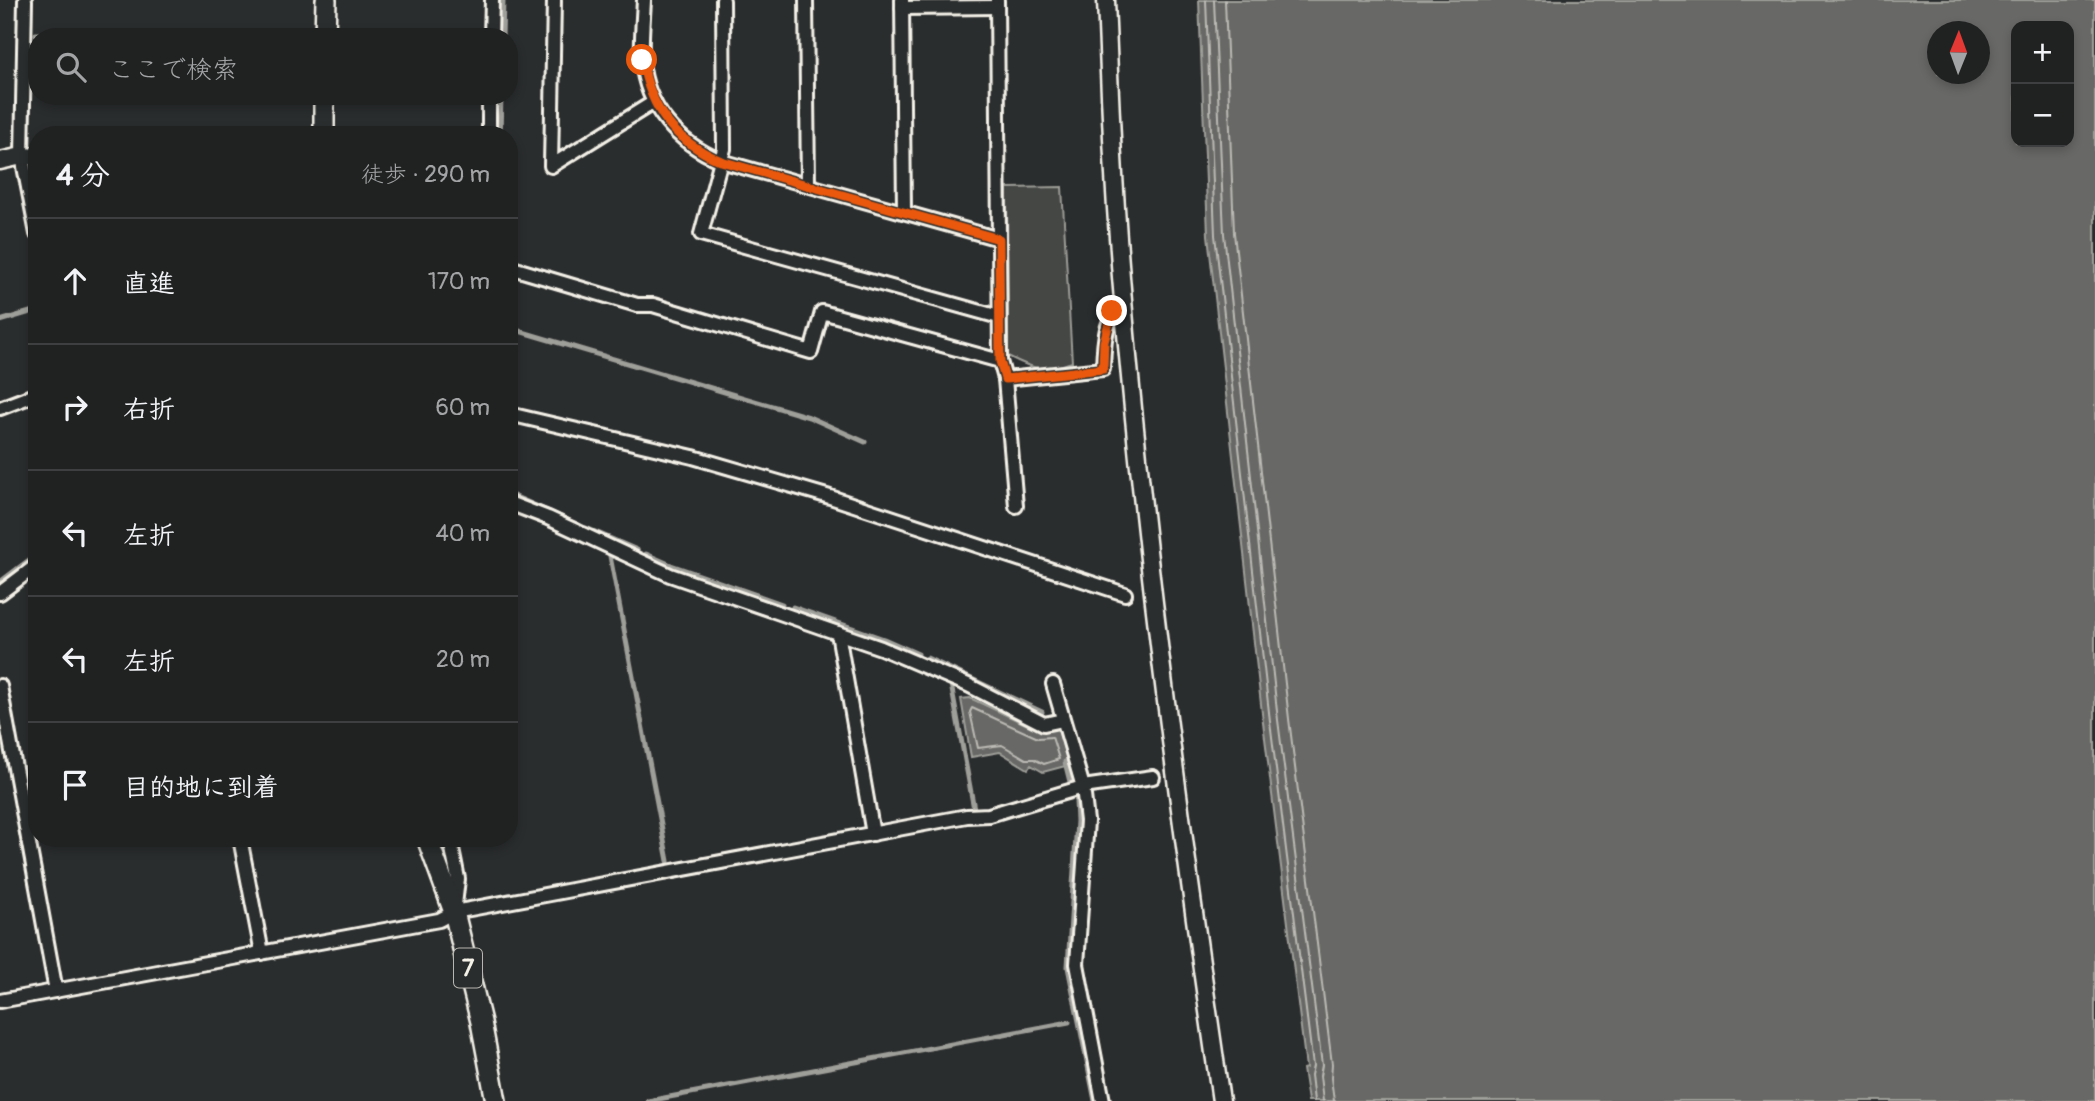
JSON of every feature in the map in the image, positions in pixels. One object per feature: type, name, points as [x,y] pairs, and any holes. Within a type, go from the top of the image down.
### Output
[{"type":"main road","points":[[325,28],[326,0]]},
{"type":"main road","points":[[324,105],[324,126]]},
{"type":"main road","name":"7","points":[[430,847],[454,912],[481,1022],[496,1101]]},
{"type":"street","points":[[25,0],[28,126]]},
{"type":"street","points":[[491,28],[492,0]]},
{"type":"street","points":[[554,0],[551,166],[654,102]]},
{"type":"street","points":[[644,0],[642,60],[646,81],[654,102],[668,124],[685,142],[721,161],[999,239]]},
{"type":"street","points":[[723,0],[724,149],[701,234],[999,317]]},
{"type":"street","points":[[806,0],[808,185]]},
{"type":"street","points":[[1106,0],[1123,301],[1158,628],[1221,1101]]},
{"type":"street","points":[[904,212],[902,4],[997,4],[1000,361],[1005,379],[1016,506]]},
{"type":"street","points":[[489,105],[489,126]]},
{"type":"street","points":[[0,161],[28,157]]},
{"type":"street","points":[[518,270],[637,305],[653,305],[811,352],[822,312],[1000,361]]},
{"type":"street","points":[[1005,379],[1103,369],[1104,342],[1112,311],[1123,301]]},
{"type":"street","points":[[0,408],[28,397]]},
{"type":"street","points":[[518,416],[693,457],[830,497],[1125,594]]},
{"type":"street","points":[[518,506],[670,575],[881,648],[968,685],[1044,724],[1063,720]]},
{"type":"street","points":[[0,593],[28,572]]},
{"type":"street","points":[[838,633],[873,834]]},
{"type":"street","points":[[1052,684],[1083,787],[1087,821],[1077,964],[1103,1101]]},
{"type":"street","points":[[0,685],[28,838]]},
{"type":"street","points":[[0,1001],[439,920],[454,912],[967,816],[989,815],[1083,787],[1153,776]]},
{"type":"street","points":[[30,847],[56,991]]},
{"type":"street","points":[[242,847],[262,953]]},
{"type":"street","points":[[452,847],[458,880],[454,912]]},
{"type":"shaded area","points":[[1062,187],[1072,362],[1039,368],[1008,356],[1007,188]]},
{"type":"water","points":[[1199,0],[2095,0],[2095,1101],[1308,1101],[1208,235]]},
{"type":"water","points":[[970,698],[1040,731],[1057,727],[1069,765],[1043,772],[1031,765],[1028,769],[1000,752],[971,757],[961,699]]},
{"type":"waterway","points":[[502,28],[503,0]]},
{"type":"waterway","points":[[500,126],[501,105]]},
{"type":"waterway","points":[[0,321],[28,313]]},
{"type":"waterway","points":[[518,331],[809,417],[865,442]]},
{"type":"waterway","points":[[518,498],[579,525]]},
{"type":"waterway","points":[[586,528],[637,550]]},
{"type":"waterway","points":[[646,554],[782,604]]},
{"type":"waterway","points":[[610,556],[668,861]]},
{"type":"waterway","points":[[0,582],[28,561]]},
{"type":"waterway","points":[[793,607],[918,654]]},
{"type":"waterway","points":[[927,658],[1042,712]]},
{"type":"waterway","points":[[951,684],[974,809]]},
{"type":"waterway","points":[[1065,762],[1070,782]]},
{"type":"waterway","points":[[1076,801],[1068,967],[1095,1101]]},
{"type":"waterway","points":[[648,1101],[1069,1022]]},
{"type":"route","points":[[642,60],[654,102],[668,124],[685,142],[703,153],[721,161],[999,239],[1000,361],[1005,379],[1103,369],[1104,342],[1112,311]]}]
